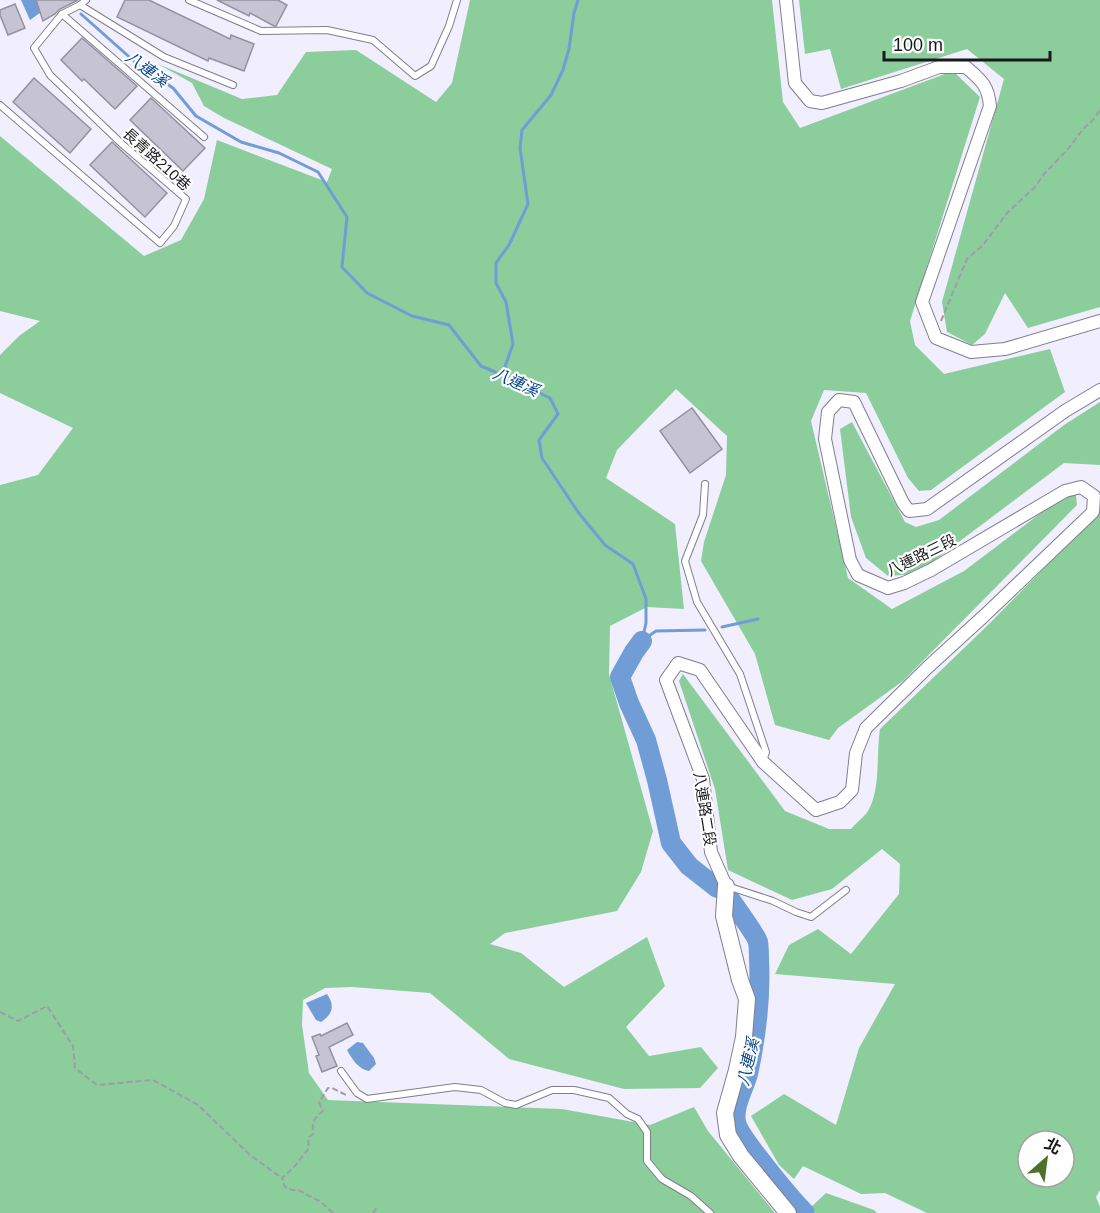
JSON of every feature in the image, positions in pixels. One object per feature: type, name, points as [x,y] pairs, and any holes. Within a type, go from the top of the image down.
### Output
[{"type":"street","points":[[786,0],[795,83],[810,101],[822,103],[901,81],[939,67],[966,67],[987,88],[990,106],[922,302],[936,338],[971,352],[1005,349],[1100,321]]},
{"type":"street","name":"八連路三段","points":[[816,810],[840,802],[852,790],[856,753],[866,728],[1093,512],[1094,496],[1081,487],[1065,491],[931,570],[888,588],[858,576],[850,560],[825,439],[828,412],[839,400],[854,402],[909,511],[927,509],[1065,411],[1100,390]]},
{"type":"street","name":"八連路二段","points":[[788,1213],[741,1155],[728,1134],[724,1113],[744,1037],[747,999],[724,916],[726,886],[711,852],[703,779],[666,680],[678,663],[700,670],[763,762],[816,810]]},
{"type":"lane","name":"長青路210巷","points":[[0,105],[160,243],[174,226],[186,199],[122,144],[50,75],[34,48],[62,14],[86,0]]},
{"type":"lane","points":[[189,0],[261,31],[327,30],[373,40],[416,76],[431,66],[449,26],[457,0]]},
{"type":"lane","points":[[80,5],[164,57],[233,85]]},
{"type":"lane","points":[[62,14],[204,136]]},
{"type":"lane","points":[[705,484],[703,515],[685,561],[697,602],[740,674],[766,752],[763,762]]},
{"type":"lane","points":[[726,886],[773,901],[811,917],[846,890]]},
{"type":"lane","points":[[341,1071],[357,1093],[367,1099],[455,1088],[481,1090],[505,1103],[516,1105],[552,1090],[574,1090],[609,1098],[627,1114],[638,1119],[647,1132],[647,1161],[662,1179],[691,1196],[710,1213]]},
{"type":"path","points":[[935,335],[967,259],[983,245],[1007,213],[1035,187],[1100,110]]},
{"type":"path","points":[[0,1012],[18,1021],[47,1006],[73,1046],[75,1068],[97,1085],[153,1080],[198,1105],[250,1155],[282,1178],[285,1187],[298,1190],[321,1202],[333,1213]]},
{"type":"path","points":[[282,1178],[309,1148],[308,1138],[313,1134],[314,1118],[323,1111],[319,1102],[328,1089],[332,1088],[353,1099],[367,1099]]},
{"type":"path","points":[[373,1213],[378,1206]]},
{"type":"green space","points":[[470,0],[772,0],[783,102],[800,128],[953,71],[980,97],[910,321],[915,345],[944,374],[1050,349],[1065,392],[931,490],[919,491],[908,478],[866,393],[824,390],[811,421],[848,578],[892,609],[964,571],[1075,487],[1077,505],[903,681],[838,728],[829,740],[775,725],[755,654],[701,561],[704,542],[726,475],[727,436],[676,389],[617,450],[606,478],[675,524],[684,609],[647,607],[610,626],[609,674],[653,831],[641,872],[617,911],[505,933],[490,944],[521,953],[564,987],[647,937],[665,986],[626,1027],[649,1056],[701,1047],[718,1068],[700,1088],[624,1089],[509,1059],[430,993],[352,987],[325,988],[303,1000],[302,1025],[309,1073],[328,1100],[562,1109],[650,1125],[694,1107],[708,1131],[775,1213],[0,1213],[0,485],[38,475],[73,428],[0,393],[0,355],[19,336],[40,321],[0,311],[0,136],[144,256],[181,240],[204,199],[217,140],[327,182],[332,169],[224,118],[204,106],[192,83],[158,64],[242,99],[277,95],[306,52],[356,50],[436,102],[452,83]]},
{"type":"green space","points":[[799,0],[1100,0],[1100,307],[1028,328],[1005,293],[985,334],[972,345],[947,332],[942,302],[1004,79],[967,49],[841,89],[830,49],[805,54]]},
{"type":"green space","points":[[1100,402],[1100,465],[1064,463],[916,574],[888,576],[866,558],[851,517],[840,429],[852,422],[905,522],[916,527],[939,520],[1064,425]]},
{"type":"green space","points":[[1100,511],[1100,1190],[1096,1197],[1100,1213],[927,1213],[885,1193],[861,1194],[803,1166],[794,1179],[779,1165],[751,1116],[784,1094],[836,1125],[859,1048],[895,984],[775,974],[789,945],[818,929],[851,954],[899,894],[900,864],[882,849],[832,889],[792,900],[728,870],[715,789],[679,681],[683,674],[785,811],[829,829],[851,829],[866,813],[872,802],[875,793],[880,729],[989,624]]},
{"type":"green space","points":[[826,1193],[877,1213],[816,1213],[810,1208]]},
{"type":"water","points":[[21,0],[50,0],[51,5],[30,20]]},
{"type":"water","points":[[327,994],[332,1009],[321,1022],[316,1020],[306,1003]]},
{"type":"water","points":[[357,1042],[363,1043],[374,1058],[376,1064],[369,1071],[359,1066],[347,1050]]},
{"type":"building","points":[[36,0],[78,0],[43,21]]},
{"type":"building","points":[[125,0],[149,0],[230,39],[231,35],[254,44],[244,71],[209,58],[208,61],[117,17]]},
{"type":"building","points":[[217,0],[278,0],[287,5],[274,26],[250,13],[249,16]]},
{"type":"building","points":[[15,4],[25,28],[8,35],[0,10]]},
{"type":"building","points":[[82,38],[137,86],[115,109],[61,60]]},
{"type":"building","points":[[34,78],[91,129],[70,153],[13,102]]},
{"type":"building","points":[[151,98],[205,148],[183,171],[130,120]]},
{"type":"building","points":[[112,142],[167,193],[145,217],[90,165]]},
{"type":"building","points":[[692,408],[722,449],[690,473],[660,431]]},
{"type":"building","points":[[347,1023],[353,1035],[329,1047],[337,1066],[322,1072],[312,1037],[320,1034],[321,1036]]},
{"type":"waterway","points":[[502,375],[513,344],[506,302],[496,283],[496,263],[509,245],[528,204],[520,148],[522,130],[551,95],[563,70],[578,0]]},
{"type":"waterway","name":"八連溪","points":[[81,14],[135,62],[173,88],[196,116],[241,142],[279,153],[318,172],[347,217],[342,267],[367,293],[412,316],[449,325],[481,366],[550,398],[558,414],[539,440],[542,458],[578,512],[605,545],[633,564],[646,599],[646,623],[642,641]]},
{"type":"waterway","points":[[722,627],[758,619]]},
{"type":"waterway","points":[[643,640],[656,631],[705,630]]},
{"type":"waterway","name":"八連溪","points":[[642,641],[620,677],[646,740],[671,843],[689,866],[717,888]]},
{"type":"waterway","name":"八連溪","points":[[728,896],[756,938],[759,951],[759,1003],[756,1032],[748,1074],[736,1110],[736,1122],[746,1141],[805,1213]]}]
